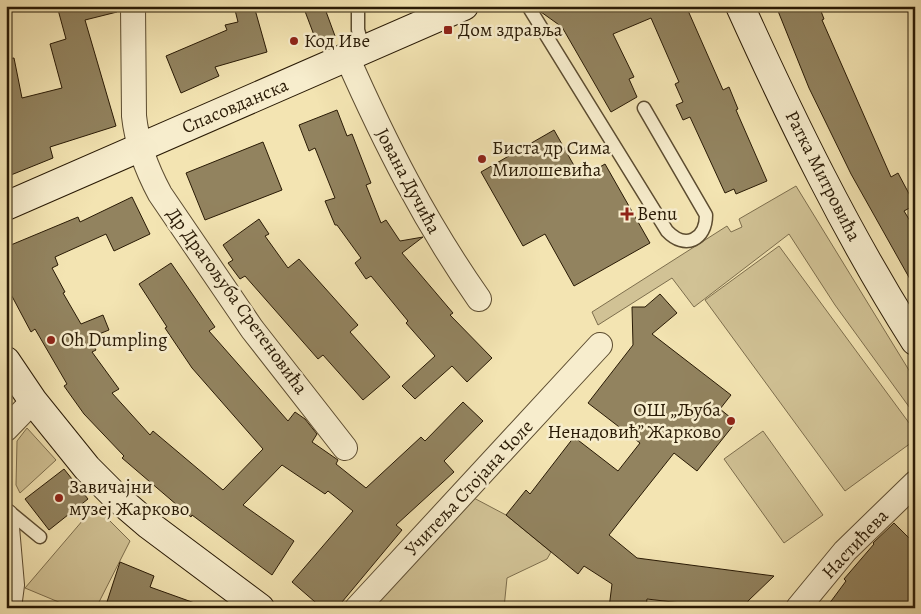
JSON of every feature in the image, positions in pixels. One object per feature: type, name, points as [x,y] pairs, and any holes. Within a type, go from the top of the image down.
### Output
[{"type":"street","name":"Др Драгољуба Сретеновића","points":[[133,6],[134,116],[139,147],[148,171],[160,194],[246,321],[345,448]]},
{"type":"street","name":"Спасовданска","points":[[6,206],[464,6]]},
{"type":"street","name":"Ратка Митровића","points":[[740,6],[809,155],[835,204],[915,341]]},
{"type":"street","name":"Јована Дучића","points":[[356,54],[416,199],[433,231],[479,299]]},
{"type":"street","name":"Учитеља Стојана Чоле","points":[[357,608],[600,345]]},
{"type":"street","points":[[6,361],[33,401],[87,468],[128,509],[260,608]]},
{"type":"street","points":[[6,429],[33,401]]},
{"type":"street","name":"Настићева","points":[[798,608],[845,552],[915,483]]},
{"type":"street","points":[[6,516],[12,585],[9,608]]},
{"type":"lane","name":"Јована Дучића","points":[[356,54],[358,6]]},
{"type":"lane","points":[[528,6],[667,231],[679,240],[688,241],[696,238],[703,231],[706,215],[644,108]]},
{"type":"lane","points":[[6,509],[40,537]]},
{"type":"shaded area","points":[[796,186],[915,380],[915,415],[835,305],[789,234],[694,307],[672,278],[598,325],[592,312],[727,226],[731,232],[742,227],[739,219]]},
{"type":"shaded area","points":[[779,246],[915,431],[915,440],[845,491],[705,300]]},
{"type":"shaded area","points":[[27,428],[56,460],[20,493],[16,485],[17,441]]},
{"type":"shaded area","points":[[763,431],[823,515],[784,543],[724,459]]},
{"type":"shaded area","points":[[472,497],[506,515],[551,552],[547,559],[507,578],[504,608],[368,608]]},
{"type":"shaded area","points":[[95,506],[130,541],[96,608],[73,608],[25,588]]},
{"type":"building","points":[[57,6],[116,6],[117,12],[85,20],[116,126],[50,147],[53,158],[6,177],[6,59],[14,58],[22,98],[62,88],[50,44],[66,39]]},
{"type":"building","points":[[234,6],[254,6],[267,52],[215,67],[219,76],[181,93],[166,56],[227,30],[225,25],[238,22]]},
{"type":"building","points":[[303,6],[324,6],[335,36],[317,43]]},
{"type":"building","points":[[538,6],[555,6],[564,9],[571,6],[686,6],[723,90],[729,87],[738,109],[736,110],[767,181],[736,194],[734,189],[725,193],[690,117],[683,120],[676,105],[683,102],[675,84],[679,82],[651,18],[613,34],[634,77],[629,79],[637,97],[611,112],[562,27],[541,12]]},
{"type":"building","points":[[776,6],[819,6],[824,19],[822,20],[891,177],[898,173],[915,205],[904,211],[915,229],[915,288],[851,174],[809,88]]},
{"type":"building","points":[[337,110],[347,136],[352,134],[371,183],[366,185],[381,223],[386,220],[400,241],[423,237],[402,253],[453,313],[450,315],[492,358],[467,382],[452,366],[415,399],[402,386],[435,356],[406,323],[408,321],[371,276],[366,279],[355,263],[361,258],[337,225],[335,225],[325,201],[335,198],[315,148],[309,151],[299,125]]},
{"type":"building","points":[[554,130],[581,178],[605,164],[650,243],[574,286],[545,234],[523,246],[481,172]]},
{"type":"building","points":[[263,142],[282,190],[205,220],[186,173]]},
{"type":"building","points":[[132,197],[150,234],[114,251],[106,234],[55,257],[58,265],[52,268],[65,292],[63,293],[81,324],[103,315],[109,330],[89,338],[96,350],[92,352],[119,389],[112,393],[150,435],[153,431],[223,490],[263,449],[192,368],[139,284],[171,263],[215,327],[209,331],[288,421],[295,412],[305,419],[317,434],[312,442],[338,460],[336,464],[366,488],[421,437],[425,441],[463,402],[483,421],[444,461],[454,472],[396,525],[402,530],[337,608],[322,608],[292,582],[353,511],[328,491],[325,494],[282,465],[243,505],[294,541],[272,575],[192,515],[191,517],[122,458],[124,456],[84,414],[64,386],[67,384],[35,329],[31,332],[6,285],[6,247],[78,217],[80,222]]},
{"type":"building","points":[[259,219],[269,234],[265,236],[288,268],[299,259],[358,325],[350,332],[390,377],[363,400],[323,355],[318,359],[245,276],[240,279],[228,263],[233,260],[223,245]]},
{"type":"building","points":[[660,294],[677,313],[652,334],[731,395],[720,409],[736,422],[697,471],[674,453],[609,535],[637,558],[774,576],[748,601],[747,608],[724,608],[647,599],[646,608],[609,608],[612,584],[584,566],[578,574],[506,515],[526,490],[530,494],[574,437],[618,471],[640,443],[588,403],[633,345],[632,307],[645,307]]},
{"type":"building","points":[[64,469],[88,499],[49,530],[25,499]]},
{"type":"building","points":[[894,523],[915,544],[915,596],[904,608],[826,608],[846,581],[844,579],[873,543]]},
{"type":"building","points":[[120,562],[154,576],[150,587],[203,606],[203,608],[105,608]]},
{"type":"place","name":"Дом здравља","points":[[448,30]]},
{"type":"place","name":"Код Иве","points":[[294,41]]},
{"type":"place","name":"Биста др Сима Милошевића","points":[[482,159]]},
{"type":"place","name":"Benu","points":[[627,214]]},
{"type":"place","name":"Oh Dumpling","points":[[51,340]]},
{"type":"place","name":"ОШ „Љуба Ненадовић” Жарково","points":[[731,421]]},
{"type":"place","name":"Завичајни музеј Жарково","points":[[59,498]]}]
